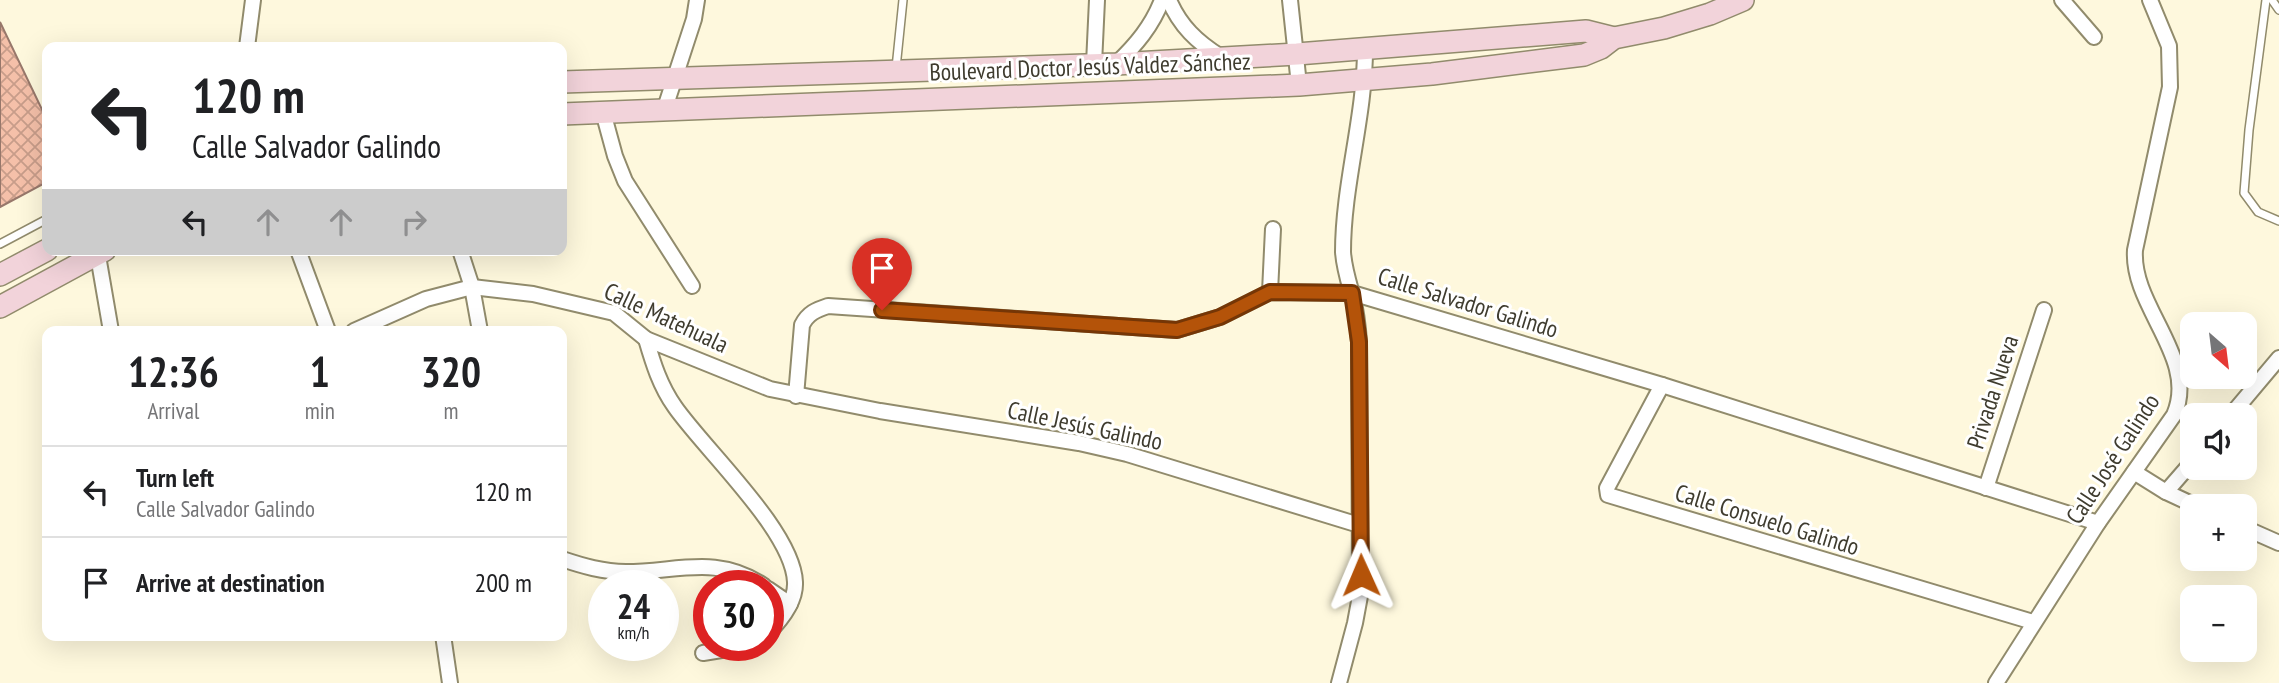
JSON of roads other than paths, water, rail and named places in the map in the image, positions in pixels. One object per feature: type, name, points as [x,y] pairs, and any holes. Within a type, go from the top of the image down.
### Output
[{"type":"main road","name":"Boulevard Doctor Jesús Valdez Sánchez","points":[[567,114],[1299,85],[1365,80],[1584,55],[1601,48],[1614,38],[1687,21],[1743,0]]},
{"type":"main road","name":"Boulevard Doctor Jesús Valdez Sánchez","points":[[567,82],[896,69],[1116,64],[1297,54],[1586,31],[1614,38]]},
{"type":"main road","points":[[0,275],[42,253]]},
{"type":"main road","points":[[0,307],[91,256]]},
{"type":"street","points":[[248,42],[253,0]]},
{"type":"street","points":[[664,111],[694,19],[697,0]]},
{"type":"street","points":[[1094,64],[1097,0]]},
{"type":"street","points":[[1116,64],[1146,32],[1162,0]]},
{"type":"street","points":[[1168,0],[1187,31],[1221,57]]},
{"type":"street","points":[[1290,0],[1299,85]]},
{"type":"street","points":[[2062,0],[2094,37]]},
{"type":"street","name":"Calle José Galindo","points":[[1996,683],[2098,523],[2174,415],[2180,392],[2174,361],[2141,287],[2134,264],[2171,87],[2169,46],[2150,0]]},
{"type":"street","points":[[1339,683],[1360,596],[1359,342],[1343,251],[1349,176],[1365,80],[1364,49]]},
{"type":"street","points":[[603,113],[625,181],[692,286]]},
{"type":"street","points":[[1270,292],[1273,229]]},
{"type":"street","points":[[101,256],[110,326]]},
{"type":"street","points":[[300,256],[326,326]]},
{"type":"street","points":[[462,256],[480,326]]},
{"type":"street","name":"Calle Matehuala","points":[[365,326],[426,299],[472,287],[533,294],[602,309],[628,323],[646,339],[746,380],[796,396]]},
{"type":"street","name":"Calle Salvador Galindo","points":[[796,396],[802,325],[805,318],[814,311],[828,306],[1177,330],[1220,317],[1270,292],[1352,293],[1661,385],[2098,523]]},
{"type":"street","name":"Privada Nueva","points":[[1986,488],[2044,310]]},
{"type":"street","points":[[646,339],[657,376],[675,407],[773,528],[789,559],[795,583],[790,604],[784,612]]},
{"type":"street","points":[[2241,403],[2279,358]]},
{"type":"street","name":"Calle Consuelo Galindo","points":[[1661,385],[1606,488],[1608,495],[2033,622]]},
{"type":"street","name":"Calle Jesús Galindo","points":[[796,396],[1079,443],[1127,454],[1359,524]]},
{"type":"street","points":[[2134,472],[2180,499]]},
{"type":"street","points":[[2166,492],[2180,476]]},
{"type":"street","points":[[2257,533],[2279,543]]},
{"type":"street","points":[[567,561],[589,568],[628,572],[669,567],[718,567],[728,570]]},
{"type":"street","points":[[784,600],[790,604]]},
{"type":"street","points":[[444,641],[450,683]]},
{"type":"lane","points":[[896,69],[902,0]]},
{"type":"lane","points":[[2266,0],[2249,130],[2244,193],[2258,212],[2279,220]]},
{"type":"lane","points":[[2272,0],[2279,10]]},
{"type":"lane","points":[[0,244],[42,222]]}]
